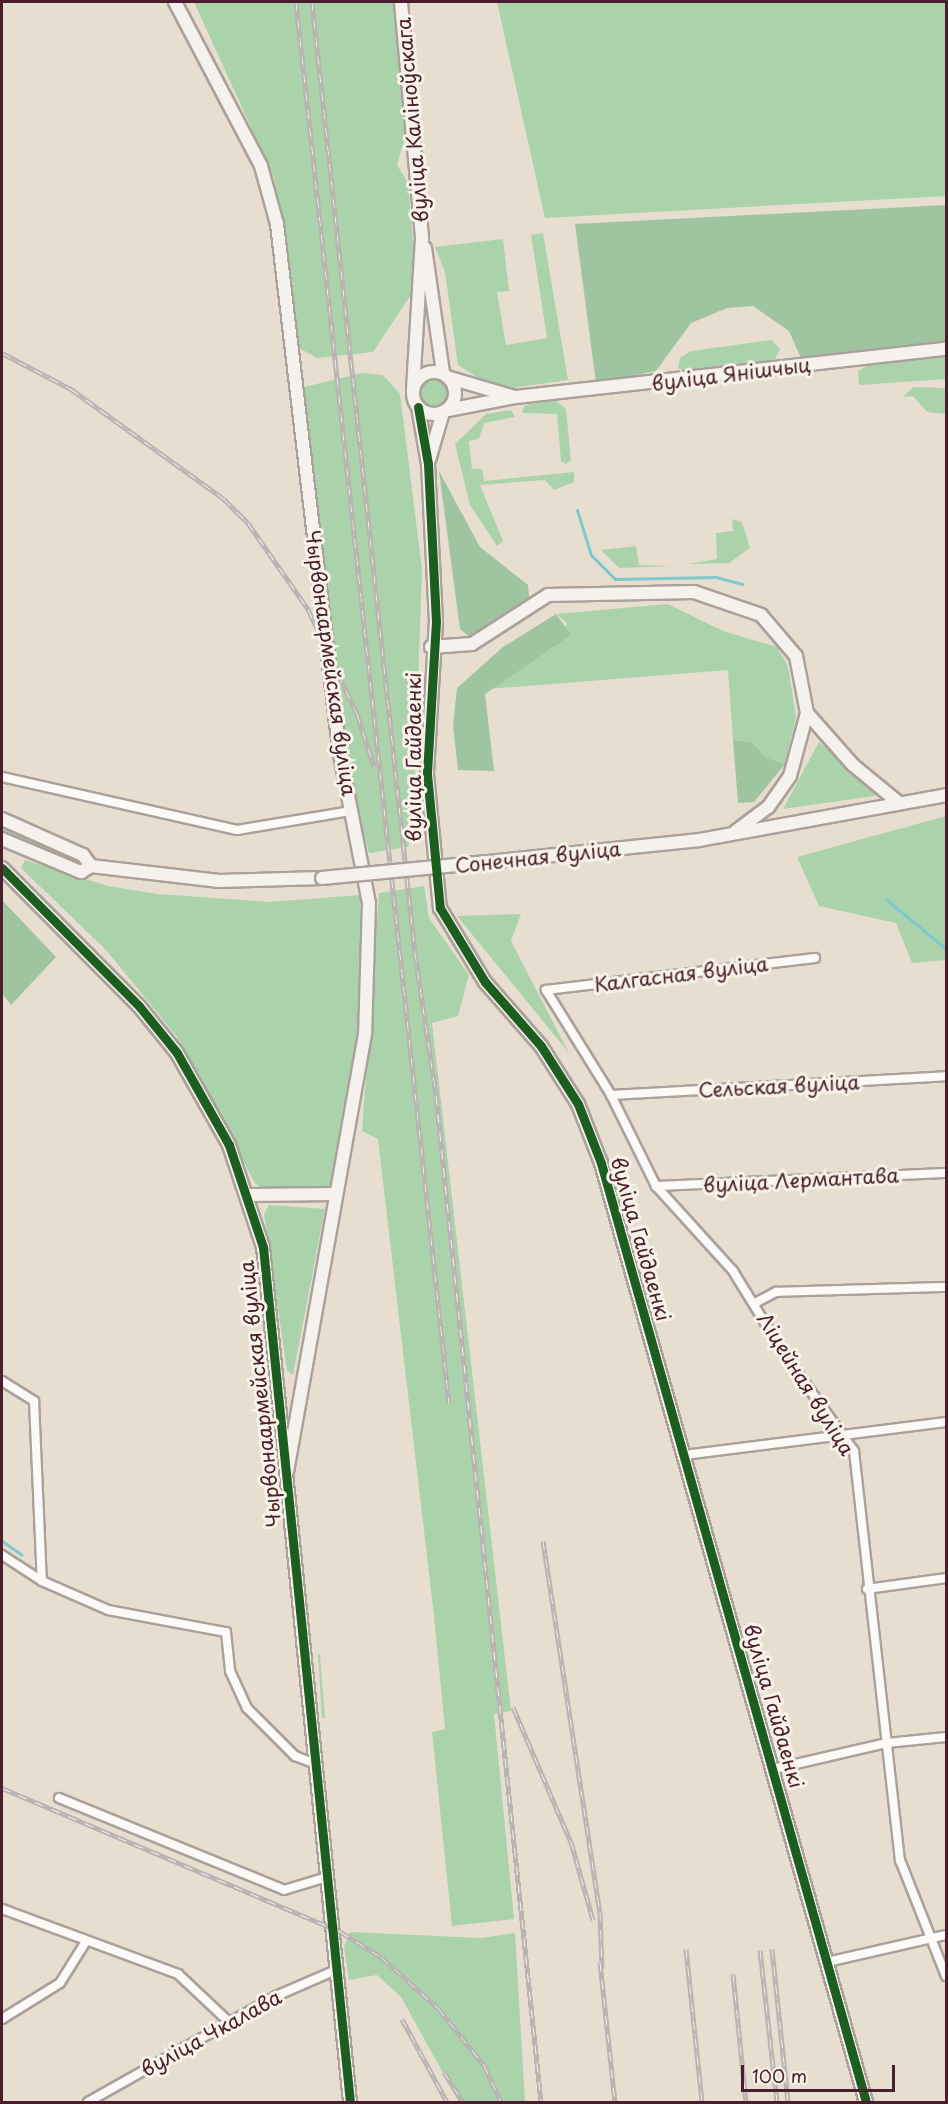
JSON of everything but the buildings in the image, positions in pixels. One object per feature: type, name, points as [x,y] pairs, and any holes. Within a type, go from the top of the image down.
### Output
[{"type":"street","name":"Чырвонаармейская вуліца","points":[[175,2],[269,191],[339,749],[369,903],[368,1005],[287,1471]]},
{"type":"street","name":"вуліца Каліноўскага","points":[[401,2],[422,238],[447,376],[456,396],[446,411]]},
{"type":"street","name":"вуліца Каліноўскага","points":[[418,406],[413,390],[422,238]]},
{"type":"street","name":"вуліца Янішчыц","points":[[446,411],[515,397],[946,349]]},
{"type":"street","points":[[413,390],[422,375],[447,376],[515,397]]},
{"type":"street","points":[[418,406],[428,413],[446,411]]},
{"type":"street","name":"вуліца Гайдаенкі","points":[[418,406],[428,464],[436,621],[431,647],[427,774],[440,908],[485,982],[541,1046],[578,1104],[601,1163],[774,1769],[866,2103]]},
{"type":"street","name":"вуліца Гайдаенкі","points":[[428,464],[446,411]]},
{"type":"street","name":"вуліца Гайдаенкі","points":[[431,647],[472,644],[548,595],[694,592],[747,607],[783,635],[802,670],[807,713],[790,776],[768,807],[736,831]]},
{"type":"street","points":[[807,713],[853,765],[899,803]]},
{"type":"street","points":[[2,777],[237,830],[351,812]]},
{"type":"street","name":"Сонечная вуліца","points":[[5,842],[81,872],[91,866],[219,881],[322,878],[665,844],[946,795]]},
{"type":"street","points":[[2,819],[83,855],[91,866]]},
{"type":"street","name":"Чырвонаармейская вуліца","points":[[2,869],[139,1006],[177,1053],[229,1145],[248,1195],[263,1247],[279,1381],[350,2103]]},
{"type":"street","name":"Калгасная вуліца","points":[[546,990],[815,958]]},
{"type":"street","name":"Ліцейная вуліца","points":[[546,990],[611,1095],[656,1186],[705,1234],[755,1303],[840,1434],[854,1451],[867,1589],[900,1860],[929,1942],[946,1976]]},
{"type":"street","name":"Сельская вуліца","points":[[611,1095],[946,1076]]},
{"type":"street","name":"вуліца Лермантава","points":[[656,1186],[946,1173]]},
{"type":"street","points":[[248,1195],[334,1194]]},
{"type":"street","points":[[755,1303],[776,1292],[946,1287]]},
{"type":"street","name":"Чырвонаармейская вуліца","points":[[279,1381],[304,1379]]},
{"type":"street","points":[[2,1381],[34,1401],[42,1581]]},
{"type":"street","points":[[684,1455],[946,1422]]},
{"type":"street","points":[[2,1555],[42,1581],[108,1610],[226,1632],[230,1671],[247,1708],[295,1756],[316,1764]]},
{"type":"street","points":[[867,1589],[946,1578]]},
{"type":"street","points":[[774,1769],[887,1743],[946,1737]]},
{"type":"street","points":[[59,1798],[284,1890],[327,1877]]},
{"type":"street","points":[[2,1909],[85,1943],[178,1974],[230,2023]]},
{"type":"street","points":[[827,1962],[929,1942],[946,1935]]},
{"type":"street","points":[[2,2019],[60,1983],[85,1943]]},
{"type":"street","name":"вуліца Чкалава","points":[[88,2103],[230,2023],[336,1970]]},
{"type":"green space","points":[[194,2],[394,2],[406,134],[397,165],[408,183],[416,273],[410,296],[373,352],[317,358],[299,348],[274,178]]},
{"type":"green space","points":[[497,2],[946,2],[946,196],[545,218]]},
{"type":"green space","points":[[946,205],[946,344],[801,358],[789,331],[753,306],[727,308],[691,323],[656,371],[596,383],[575,224]]},
{"type":"green space","points":[[543,233],[568,380],[512,388],[486,383],[458,365],[445,272],[435,247],[503,239],[509,291],[497,292],[506,345],[547,338],[531,235]]},
{"type":"green space","points":[[772,340],[780,349],[774,361],[687,372],[678,368],[680,358],[691,351]]},
{"type":"green space","points":[[946,355],[946,379],[859,385],[858,371],[868,365]]},
{"type":"green space","points":[[362,373],[383,375],[400,394],[422,569],[413,828],[408,847],[369,853],[343,755],[300,388]]},
{"type":"green space","points":[[435,374],[448,379],[453,392],[448,405],[435,410],[422,405],[417,392],[422,379]]},
{"type":"green space","points":[[913,387],[946,388],[946,414],[927,412],[913,396],[903,397]]},
{"type":"green space","points":[[555,400],[566,409],[571,460],[566,464],[561,461],[557,414],[522,413],[525,405]]},
{"type":"green space","points":[[511,410],[515,417],[484,423],[479,439],[469,441],[472,469],[482,469],[484,481],[574,472],[574,482],[554,490],[545,480],[480,485],[503,541],[497,546],[470,505],[455,444],[486,414]]},
{"type":"green space","points":[[439,471],[480,547],[528,585],[529,597],[471,638],[460,629]]},
{"type":"green space","points":[[732,519],[742,522],[750,548],[729,563],[688,564],[717,559],[716,533],[733,531]]},
{"type":"green space","points":[[636,546],[639,565],[673,566],[619,568],[601,550]]},
{"type":"green space","points":[[668,604],[723,631],[777,647],[788,666],[796,717],[785,764],[765,757],[752,742],[733,740],[728,670],[489,689],[554,647],[567,623],[556,614]]},
{"type":"green space","points":[[556,614],[571,635],[485,694],[494,771],[458,770],[453,725],[457,688],[503,647]]},
{"type":"green space","points":[[733,740],[752,742],[765,757],[785,764],[754,802],[738,803]]},
{"type":"green space","points":[[819,742],[875,792],[875,796],[783,809]]},
{"type":"green space","points":[[946,816],[946,960],[912,963],[896,923],[819,906],[797,857]]},
{"type":"green space","points":[[2,822],[83,855],[79,863],[2,832]]},
{"type":"green space","points":[[25,860],[108,886],[158,894],[270,902],[360,895],[361,1023],[331,1185],[322,1190],[264,1189],[255,1183],[177,1037],[107,951],[21,868]]},
{"type":"green space","points":[[424,886],[429,918],[469,975],[458,1016],[432,1023],[511,1711],[494,1714],[514,1919],[452,1926],[432,1732],[445,1729],[434,1616],[378,1139],[362,1131],[379,893]]},
{"type":"green space","points":[[2,900],[56,957],[11,1005],[2,993]]},
{"type":"green space","points":[[521,914],[511,941],[569,1053],[457,916]]},
{"type":"green space","points":[[269,1205],[325,1209],[293,1375],[287,1370],[264,1214]]},
{"type":"green space","points":[[318,1653],[320,1655],[325,1718],[322,1718]]},
{"type":"green space","points":[[350,1932],[481,1938],[515,1933],[525,2102],[459,2102],[401,1997],[377,1975],[349,1980],[344,1946]]},
{"type":"waterway","points":[[577,510],[591,555],[615,579],[716,577],[742,584]]},
{"type":"waterway","points":[[887,900],[946,949]]},
{"type":"waterway","points":[[2,1541],[22,1555]]},
{"type":"railway","points":[[296,2],[449,1404]]},
{"type":"railway","points":[[312,2],[415,953],[436,1096],[541,2102]]},
{"type":"railway","points":[[2,353],[71,389],[224,499],[248,523],[308,609],[357,714],[374,766]]},
{"type":"railway","points":[[543,1541],[600,1912],[602,1968]]},
{"type":"railway","points":[[513,1707],[571,1842],[593,1920]]},
{"type":"railway","points":[[2,1788],[341,1932],[381,1957],[438,2008],[484,2065],[501,2102]]},
{"type":"railway","points":[[686,1949],[702,2102]]},
{"type":"railway","points":[[772,1949],[788,2102]]},
{"type":"railway","points":[[760,1950],[777,2102]]},
{"type":"railway","points":[[600,1962],[615,2102]]},
{"type":"railway","points":[[733,1974],[746,2102]]},
{"type":"railway","points":[[402,2019],[447,2102]]},
{"type":"railway","points":[[444,2072],[463,2102]]},
{"type":"cycle path","points":[[418,407],[428,464],[436,621],[427,774],[440,908],[485,982],[541,1046],[578,1104],[601,1163],[866,2102]]},
{"type":"cycle path","points":[[2,868],[139,1006],[177,1053],[229,1145],[263,1247],[350,2102]]}]
